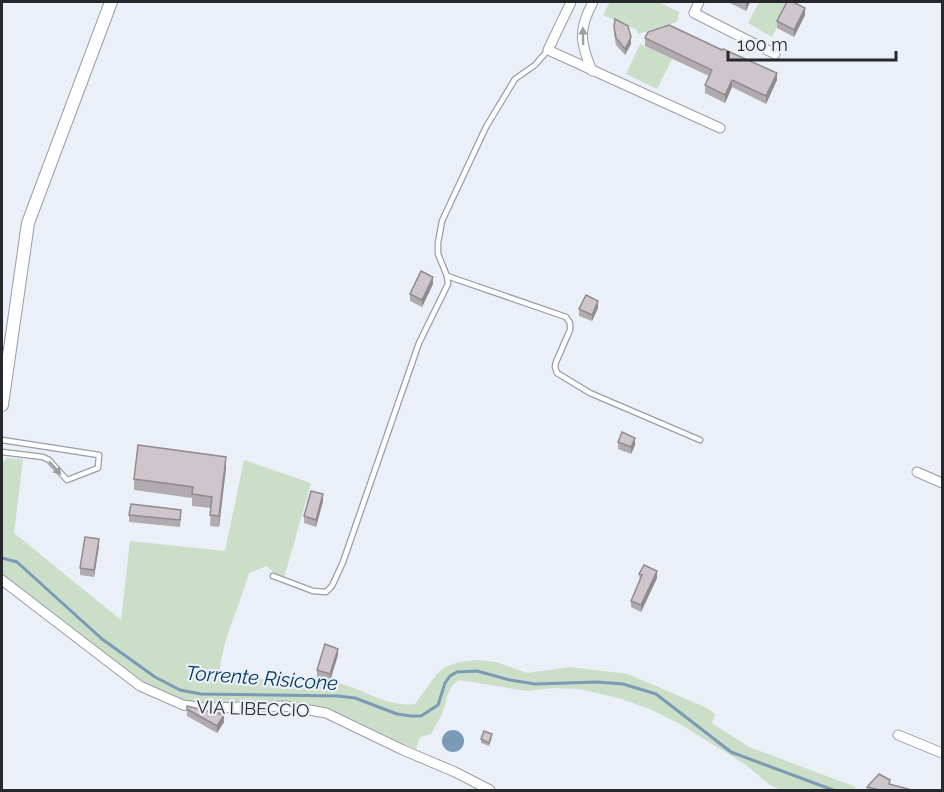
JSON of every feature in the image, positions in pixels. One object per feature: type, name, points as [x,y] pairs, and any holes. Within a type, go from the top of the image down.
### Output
[{"type":"street","points":[[2,405],[28,223],[111,2]]},
{"type":"street","points":[[571,2],[548,50],[720,128]]},
{"type":"street","points":[[592,71],[584,52],[582,35],[584,20],[593,2]]},
{"type":"street","points":[[699,2],[694,13],[775,54]]},
{"type":"street","points":[[916,472],[942,483]]},
{"type":"street","name":"VIA LIBECCIO","points":[[2,580],[140,686],[166,699],[183,705],[205,708],[286,706],[326,713],[490,790]]},
{"type":"street","points":[[898,735],[942,753]]},
{"type":"lane","points":[[273,576],[313,591],[326,592],[332,586],[343,562],[419,343],[447,284],[447,276],[438,254],[442,221],[486,127],[515,79],[535,65],[548,50]]},
{"type":"lane","points":[[447,276],[566,317],[570,323],[570,330],[556,362],[557,373],[590,393],[700,440]]},
{"type":"lane","points":[[2,440],[99,455],[98,468],[67,480],[44,457],[2,452]]},
{"type":"green space","points":[[610,2],[658,2],[679,12],[677,22],[638,34],[637,30],[603,15]]},
{"type":"green space","points":[[759,2],[790,2],[772,37],[748,23]]},
{"type":"green space","points":[[640,44],[672,59],[657,89],[626,74]]},
{"type":"green space","points":[[7,458],[23,459],[14,533],[121,620],[130,541],[225,551],[244,460],[311,483],[284,578],[267,566],[249,573],[228,633],[220,671],[299,686],[307,683],[311,676],[348,686],[390,702],[407,705],[415,704],[436,675],[445,667],[459,662],[478,660],[496,662],[527,673],[570,667],[628,674],[705,707],[715,714],[712,723],[749,747],[856,787],[854,790],[781,790],[770,785],[746,765],[680,724],[650,709],[618,698],[579,689],[553,688],[527,691],[459,680],[449,691],[441,716],[431,734],[420,737],[416,749],[344,717],[314,707],[298,704],[202,704],[172,697],[123,668],[2,574],[2,463]]},
{"type":"water","points":[[453,730],[461,733],[464,741],[461,749],[453,752],[445,749],[442,741],[445,733]]},
{"type":"building","points":[[787,2],[793,2],[805,8],[794,30],[777,21]]},
{"type":"building","points":[[615,19],[628,26],[631,37],[625,49],[616,38]]},
{"type":"building","points":[[669,25],[777,73],[766,96],[732,80],[725,95],[705,85],[712,70],[645,38],[648,32]]},
{"type":"building","points":[[421,271],[433,277],[422,300],[410,294]]},
{"type":"building","points":[[586,295],[598,301],[592,315],[579,309]]},
{"type":"building","points":[[622,432],[635,438],[631,447],[618,442]]},
{"type":"building","points":[[138,445],[226,457],[219,516],[210,515],[212,497],[192,494],[193,487],[134,479]]},
{"type":"building","points":[[311,491],[323,494],[316,520],[304,516]]},
{"type":"building","points":[[131,504],[181,510],[180,520],[129,515]]},
{"type":"building","points":[[85,537],[99,539],[94,570],[80,568]]},
{"type":"building","points":[[644,565],[657,571],[641,605],[631,601]]},
{"type":"building","points":[[325,644],[338,649],[330,674],[317,670]]},
{"type":"building","points":[[187,706],[224,715],[217,726],[187,709]]},
{"type":"building","points":[[484,731],[492,734],[489,743],[481,739]]},
{"type":"building","points":[[879,774],[890,780],[889,784],[912,790],[880,790],[867,787]]},
{"type":"waterway","name":"Torrente Risicone","points":[[2,558],[17,562],[102,639],[155,677],[180,690],[201,694],[338,696],[355,698],[397,714],[421,716],[438,705],[445,683],[457,672],[477,671],[535,684],[597,682],[623,684],[656,694],[731,752],[833,790]]}]
